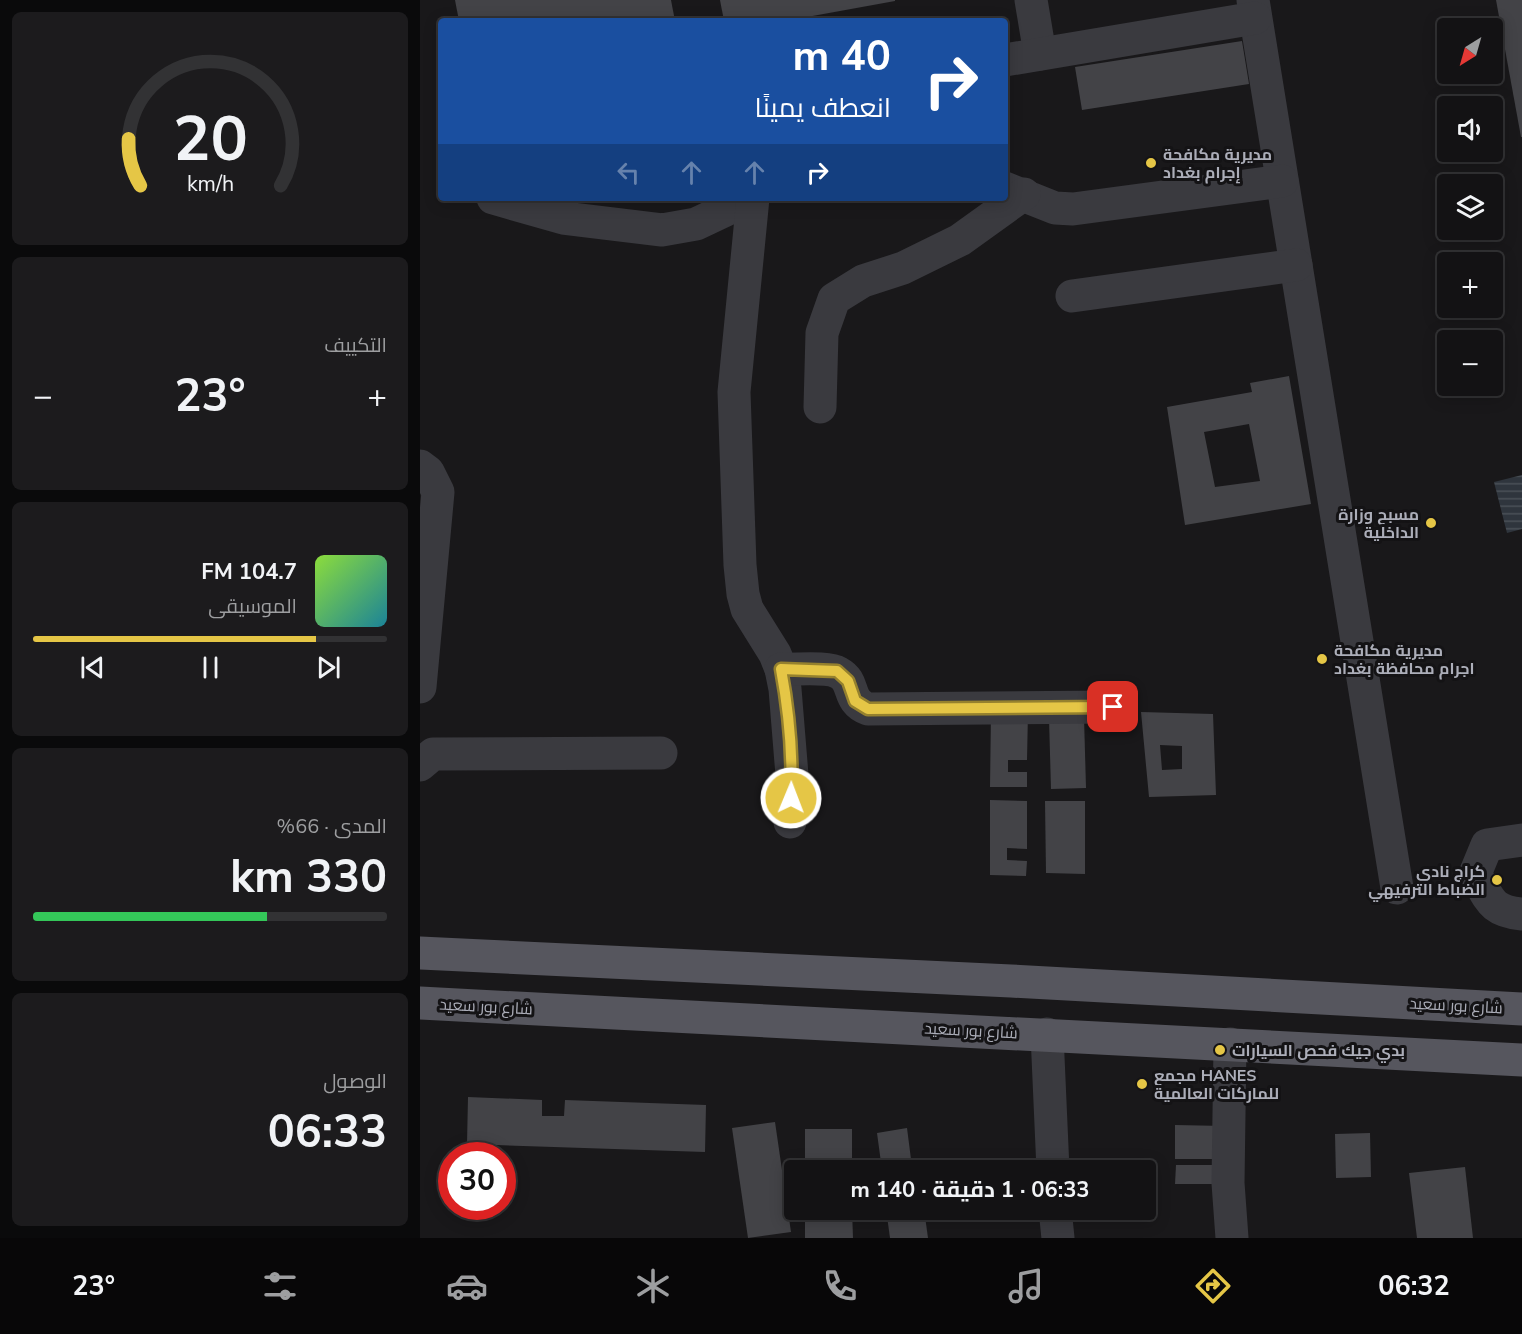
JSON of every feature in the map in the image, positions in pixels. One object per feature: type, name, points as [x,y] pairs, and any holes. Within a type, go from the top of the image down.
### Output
[{"type":"main road","name":"شارع بور سعيد","points":[[420,953],[1023,981],[1522,1009]]},
{"type":"main road","name":"شارع بور سعيد","points":[[420,1003],[1522,1060]]},
{"type":"street","points":[[1031,0],[1040,54]]},
{"type":"street","points":[[1008,59],[1254,9],[1398,888]]},
{"type":"street","points":[[1014,191],[1055,208],[1072,209],[1282,180]]},
{"type":"street","points":[[504,201],[563,218],[662,230],[696,224],[746,201]]},
{"type":"street","points":[[752,201],[734,393],[740,565],[747,609],[775,654],[781,669],[788,703],[791,763],[790,822]]},
{"type":"street","points":[[819,407],[822,333],[834,299],[863,281],[903,268],[960,240],[1003,201]]},
{"type":"street","points":[[1072,296],[1296,265]]},
{"type":"street","points":[[420,466],[428,472],[438,492],[420,687]]},
{"type":"street","points":[[781,669],[837,671],[848,681],[855,701],[868,709],[1113,707]]},
{"type":"street","points":[[420,765],[433,754],[661,753]]},
{"type":"street","points":[[1522,840],[1487,845],[1475,873],[1493,905],[1507,912],[1522,914]]},
{"type":"street","points":[[1047,1034],[1053,1160]]},
{"type":"street","points":[[1230,1044],[1228,1182],[1232,1238]]},
{"type":"street","points":[[1056,1220],[1058,1238]]},
{"type":"shaded area","points":[[1522,475],[1522,529],[1507,533],[1494,482]]},
{"type":"building","points":[[455,0],[671,0],[674,18],[458,18]]},
{"type":"building","points":[[720,0],[895,0],[802,18],[723,18]]},
{"type":"building","points":[[1496,0],[1522,0],[1522,137],[1503,38],[1503,18],[1499,18]]},
{"type":"building","points":[[1242,41],[1249,84],[1082,110],[1075,67]]},
{"type":"building","points":[[1289,376],[1311,504],[1185,525],[1167,407],[1252,392],[1250,383]],"holes":[[[1249,424],[1260,481],[1215,487],[1204,432]]]},
{"type":"building","points":[[991,712],[1028,712],[1027,760],[1008,760],[1008,772],[1027,772],[1027,787],[990,787]]},
{"type":"building","points":[[1141,712],[1213,714],[1216,795],[1149,797]],"holes":[[[1160,745],[1182,746],[1182,769],[1162,770]]]},
{"type":"building","points":[[1084,717],[1086,788],[1051,789],[1049,718]]},
{"type":"building","points":[[990,800],[1027,801],[1027,849],[1007,848],[1007,860],[1027,861],[1026,876],[990,875]]},
{"type":"building","points":[[1045,801],[1085,801],[1085,874],[1046,873]]},
{"type":"building","points":[[468,1097],[542,1100],[542,1116],[564,1116],[565,1100],[706,1105],[705,1152],[516,1146],[516,1142],[467,1142]]},
{"type":"building","points":[[775,1122],[784,1184],[784,1220],[789,1220],[791,1232],[748,1238],[732,1128]]},
{"type":"building","points":[[1175,1125],[1225,1126],[1225,1159],[1175,1159]]},
{"type":"building","points":[[907,1128],[911,1160],[881,1160],[877,1133]]},
{"type":"building","points":[[805,1129],[852,1129],[852,1160],[805,1160]]},
{"type":"building","points":[[1370,1133],[1371,1177],[1336,1178],[1335,1134]]},
{"type":"building","points":[[1176,1165],[1222,1165],[1221,1184],[1175,1184]]},
{"type":"building","points":[[1465,1167],[1473,1238],[1417,1238],[1409,1173]]},
{"type":"building","points":[[805,1220],[852,1220],[853,1238],[805,1238]]},
{"type":"building","points":[[888,1220],[926,1220],[928,1238],[890,1238]]},
{"type":"place","name":"مديرية مكافحة إجرام بغداد","points":[[1151,163]]},
{"type":"place","name":"مسبح وزارة الداخلية","points":[[1431,523]]},
{"type":"place","name":"مديرية مكافحة اجرام محافظة بغداد","points":[[1322,659]]},
{"type":"place","name":"كراج نادي الضباط الترفيهي","points":[[1497,880]]},
{"type":"place","name":"بدي جيك فحص السيارات","points":[[1220,1050]]},
{"type":"place","name":"مجمع HANES للماركات العالمية","points":[[1142,1084]]},
{"type":"route","points":[[791,798],[788,703],[781,669],[837,671],[848,681],[852,696],[858,705],[868,709],[1113,707]]}]
